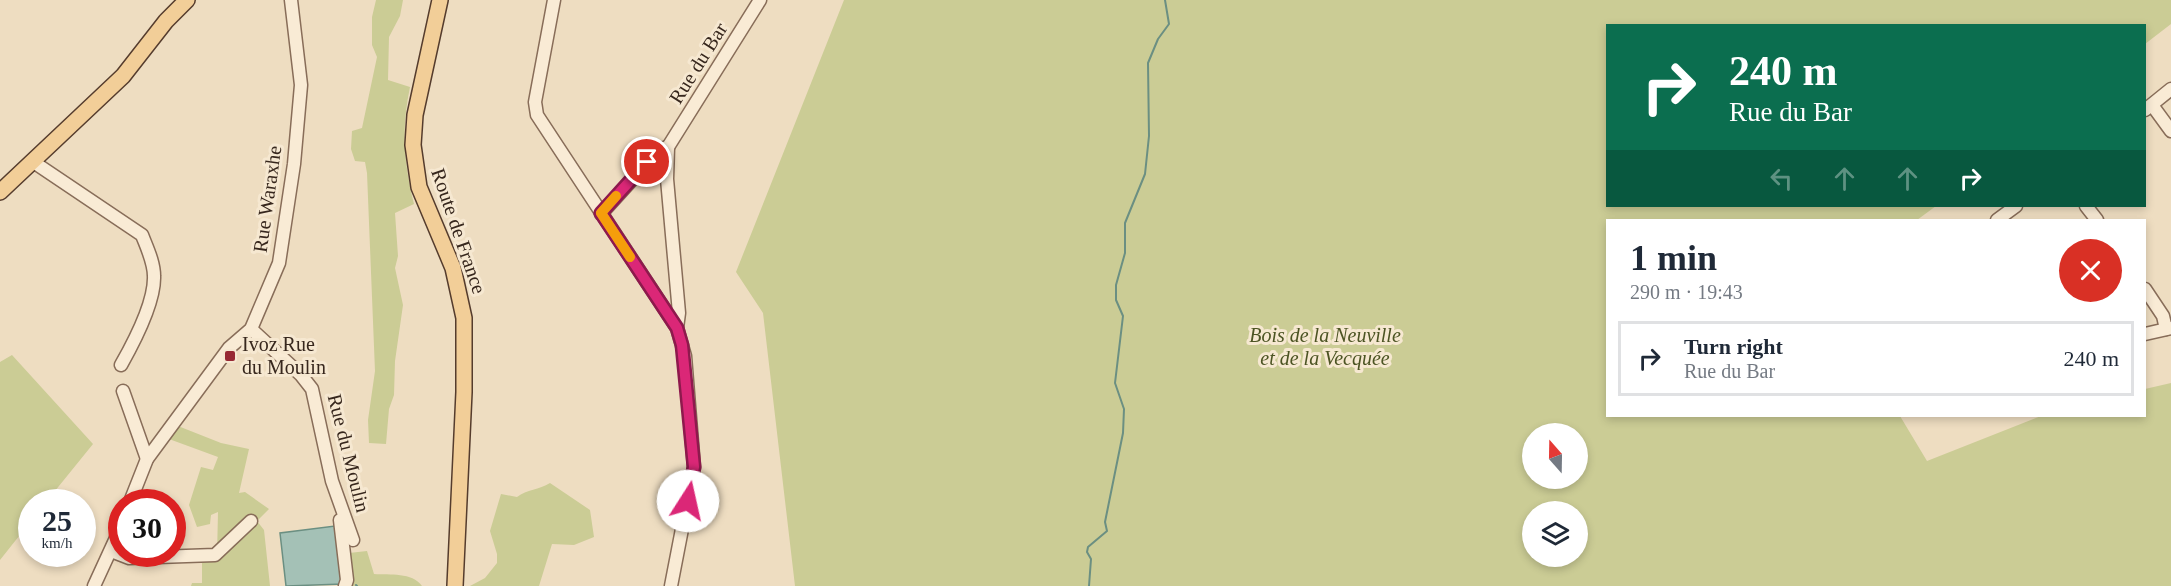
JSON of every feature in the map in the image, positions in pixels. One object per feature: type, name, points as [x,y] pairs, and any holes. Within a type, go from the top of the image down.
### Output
[{"type":"main road","points":[[0,192],[123,76],[166,21],[187,0]]},
{"type":"main road","name":"Route de France","points":[[440,0],[415,115],[413,145],[419,187],[453,268],[464,318],[464,392],[455,586]]},
{"type":"street","name":"Rue Waraxhe","points":[[135,489],[147,459],[230,348],[251,329],[273,280],[283,247],[301,85],[291,0]]},
{"type":"street","points":[[554,0],[535,109],[677,328],[685,356],[694,467],[670,586]]},
{"type":"street","name":"Rue du Bar","points":[[601,213],[660,149],[668,147],[760,0]]},
{"type":"street","points":[[2171,89],[2148,107],[2171,131]]},
{"type":"street","points":[[668,147],[667,179],[679,313],[677,328]]},
{"type":"street","points":[[32,161],[142,235],[151,259],[154,286],[135,340],[121,365]]},
{"type":"street","points":[[1998,219],[2015,207]]},
{"type":"street","points":[[2087,207],[2096,219]]},
{"type":"street","points":[[2146,290],[2169,328],[2146,334]]},
{"type":"street","name":"Rue du Moulin","points":[[251,329],[301,375],[312,389],[338,504],[353,540]]},
{"type":"street","points":[[123,391],[147,459]]},
{"type":"street","points":[[338,504],[347,580],[345,586]]},
{"type":"street","points":[[186,556],[215,555],[251,520]]},
{"type":"street","points":[[94,586],[108,557]]},
{"type":"green space","points":[[376,0],[403,0],[400,16],[389,37],[388,80],[410,87],[405,117],[405,146],[414,204],[395,213],[398,256],[395,268],[403,305],[395,361],[394,395],[389,409],[386,444],[369,443],[368,420],[375,371],[367,173],[365,162],[355,161],[351,149],[352,131],[362,128],[377,57],[372,45],[372,17]]},
{"type":"green space","name":"Bois de la Neuville et de la Vecquée","points":[[844,0],[2171,0],[2171,24],[2146,43],[2146,24],[1606,24],[1606,207],[1935,207],[1918,219],[1606,219],[1606,417],[1901,417],[1927,461],[2038,417],[2146,417],[2146,389],[2171,383],[2171,586],[795,586],[763,313],[736,272]]},
{"type":"green space","points":[[12,355],[93,444],[57,489],[18,489],[18,537],[0,560],[0,362]]},
{"type":"green space","points":[[178,426],[221,443],[249,449],[239,493],[245,492],[269,509],[257,521],[264,530],[270,586],[191,586],[192,583],[202,583],[202,561],[217,556],[218,512],[211,515],[210,524],[197,527],[189,505],[201,467],[213,470],[218,457],[169,439]]},
{"type":"green space","points":[[550,483],[590,510],[594,537],[574,545],[552,544],[539,586],[470,586],[485,578],[497,563],[497,554],[490,531],[501,494],[517,497]]},
{"type":"green space","points":[[367,551],[374,574],[407,576],[422,586],[351,586],[349,553]]},
{"type":"shaded area","points":[[335,526],[343,584],[286,586],[280,533]]},
{"type":"waterway","points":[[1089,586],[1091,559],[1087,552],[1088,547],[1107,531],[1105,522],[1123,433],[1124,409],[1115,383],[1123,316],[1116,300],[1116,285],[1125,253],[1125,223],[1145,174],[1149,136],[1148,63],[1158,39],[1169,24],[1165,0]]},
{"type":"slow traffic","points":[[616,196],[601,213],[630,257]]},
{"type":"place","name":"Ivoz Rue du Moulin","points":[[230,356]]},
{"type":"route","points":[[647,162],[601,213],[677,328],[685,356],[694,467],[688,501]]}]
